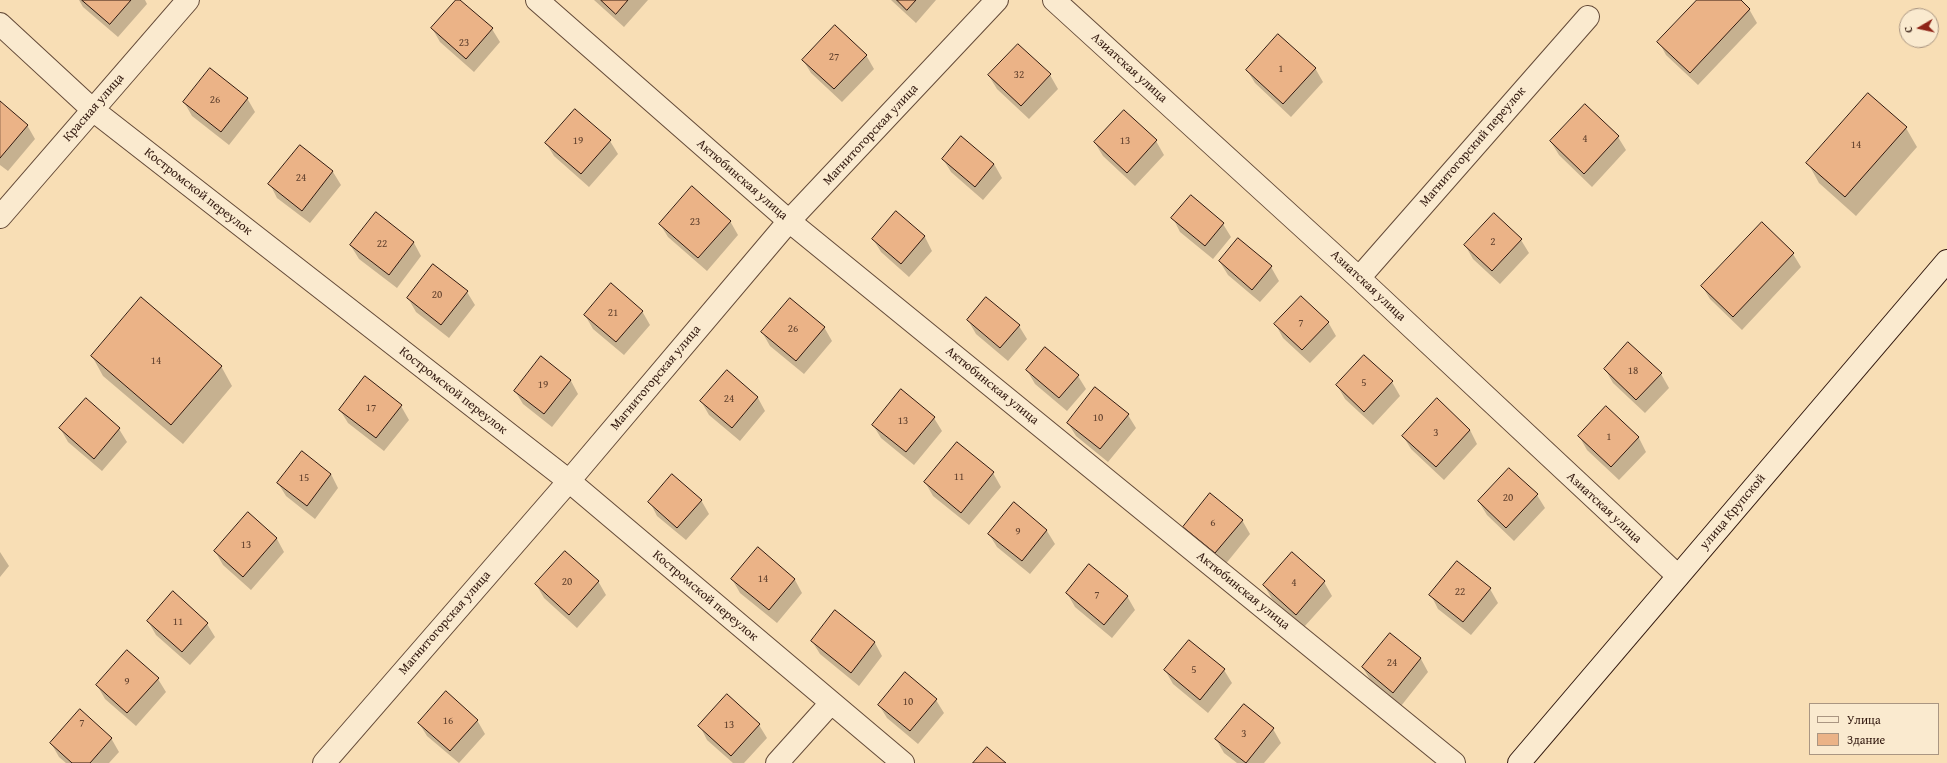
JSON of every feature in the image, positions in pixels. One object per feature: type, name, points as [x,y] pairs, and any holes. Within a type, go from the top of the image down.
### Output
[{"type":"street","name":"Красная улица","points":[[0,217],[188,0]]},
{"type":"street","name":"Актюбинская улица","points":[[538,0],[789,221],[1454,763]]},
{"type":"street","name":"Магнитогорская улица","points":[[324,763],[569,481],[789,221],[997,0]]},
{"type":"street","name":"Азиатская улица","points":[[1054,0],[1359,278],[1678,576]]},
{"type":"street","name":"Магнитогорский переулок","points":[[1359,278],[1588,16]]},
{"type":"street","name":"Костромской переулок","points":[[0,24],[93,110],[569,481],[903,763]]},
{"type":"street","name":"улица Крупской","points":[[1518,763],[1947,261]]},
{"type":"street","points":[[777,763],[831,703]]},
{"type":"building","points":[[82,0],[131,0],[110,24]]},
{"type":"building","points":[[456,0],[460,0],[493,28],[466,59],[431,28]]},
{"type":"building","points":[[601,0],[628,0],[616,14]]},
{"type":"building","points":[[897,0],[916,0],[907,10]]},
{"type":"building","points":[[1697,0],[1741,0],[1750,9],[1690,73],[1657,42]]},
{"type":"building","points":[[835,25],[867,55],[834,89],[802,60]]},
{"type":"building","points":[[1278,34],[1316,68],[1283,104],[1246,70]]},
{"type":"building","points":[[1018,44],[1051,74],[1021,106],[988,75]]},
{"type":"building","points":[[210,68],[248,98],[221,132],[183,102]]},
{"type":"building","points":[[1868,93],[1907,127],[1845,197],[1806,163]]},
{"type":"building","points":[[0,101],[28,125],[0,158]]},
{"type":"building","points":[[1585,104],[1619,136],[1584,174],[1550,141]]},
{"type":"building","points":[[575,109],[611,140],[581,174],[545,143]]},
{"type":"building","points":[[1124,110],[1157,140],[1127,173],[1094,142]]},
{"type":"building","points":[[961,136],[994,164],[975,187],[942,159]]},
{"type":"building","points":[[300,145],[333,171],[302,211],[268,184]]},
{"type":"building","points":[[692,186],[731,221],[698,258],[659,224]]},
{"type":"building","points":[[1191,195],[1224,223],[1205,246],[1171,218]]},
{"type":"building","points":[[896,211],[925,236],[901,264],[872,239]]},
{"type":"building","points":[[376,212],[414,242],[389,275],[350,245]]},
{"type":"building","points":[[1494,213],[1522,239],[1492,271],[1464,245]]},
{"type":"building","points":[[1762,222],[1794,253],[1733,317],[1701,286]]},
{"type":"building","points":[[1238,238],[1272,266],[1252,290],[1219,261]]},
{"type":"building","points":[[433,264],[468,291],[441,325],[407,298]]},
{"type":"building","points":[[611,283],[643,311],[616,342],[584,315]]},
{"type":"building","points":[[1301,296],[1329,322],[1302,350],[1274,324]]},
{"type":"building","points":[[141,297],[222,366],[171,425],[91,356]]},
{"type":"building","points":[[986,297],[1020,325],[1000,348],[967,320]]},
{"type":"building","points":[[790,298],[825,327],[796,361],[761,332]]},
{"type":"building","points":[[1628,342],[1662,373],[1636,400],[1604,369]]},
{"type":"building","points":[[1045,347],[1079,375],[1059,398],[1026,370]]},
{"type":"building","points":[[1364,355],[1393,381],[1364,412],[1336,385]]},
{"type":"building","points":[[541,356],[571,380],[544,414],[514,391]]},
{"type":"building","points":[[727,370],[758,397],[732,428],[700,401]]},
{"type":"building","points":[[365,376],[402,405],[376,438],[339,410]]},
{"type":"building","points":[[1095,387],[1129,414],[1100,449],[1067,423]]},
{"type":"building","points":[[901,389],[935,417],[906,452],[872,425]]},
{"type":"building","points":[[86,398],[120,428],[94,459],[59,428]]},
{"type":"building","points":[[1437,398],[1470,430],[1436,467],[1402,436]]},
{"type":"building","points":[[1606,406],[1639,437],[1611,467],[1578,436]]},
{"type":"building","points":[[957,442],[994,472],[961,513],[924,482]]},
{"type":"building","points":[[302,451],[331,474],[307,506],[277,483]]},
{"type":"building","points":[[1509,468],[1538,494],[1506,528],[1478,501]]},
{"type":"building","points":[[672,474],[702,500],[677,528],[648,502]]},
{"type":"building","points":[[1210,493],[1243,520],[1215,553],[1183,527]]},
{"type":"building","points":[[1014,502],[1047,530],[1022,561],[988,534]]},
{"type":"building","points":[[248,512],[277,538],[243,577],[214,551]]},
{"type":"building","points":[[758,547],[795,579],[769,610],[731,579]]},
{"type":"building","points":[[565,551],[599,581],[569,615],[535,584]]},
{"type":"building","points":[[1292,552],[1325,581],[1296,615],[1263,585]]},
{"type":"building","points":[[1457,561],[1491,588],[1463,622],[1429,595]]},
{"type":"building","points":[[1089,564],[1128,596],[1104,625],[1066,593]]},
{"type":"building","points":[[173,591],[208,623],[182,652],[147,621]]},
{"type":"building","points":[[835,610],[875,642],[851,673],[811,641]]},
{"type":"building","points":[[1390,633],[1421,658],[1393,693],[1362,667]]},
{"type":"building","points":[[1189,640],[1225,669],[1200,700],[1164,670]]},
{"type":"building","points":[[127,650],[159,678],[127,713],[96,685]]},
{"type":"building","points":[[905,672],[937,699],[910,731],[878,705]]},
{"type":"building","points":[[446,691],[478,720],[450,751],[418,723]]},
{"type":"building","points":[[727,694],[760,724],[731,756],[698,726]]},
{"type":"building","points":[[1244,704],[1274,728],[1246,763],[1215,739]]},
{"type":"building","points":[[80,709],[112,738],[90,763],[72,763],[50,743]]},
{"type":"building","points":[[987,747],[1006,763],[973,763]]}]
